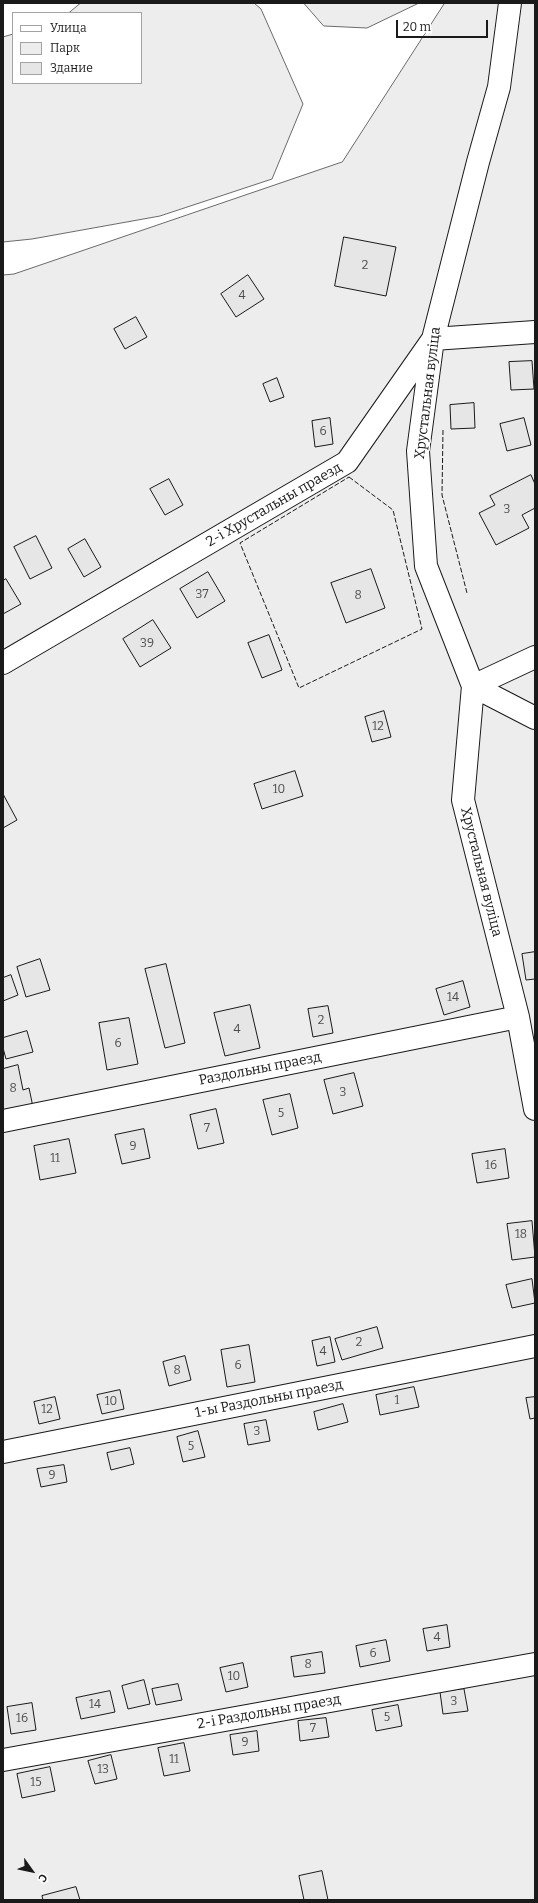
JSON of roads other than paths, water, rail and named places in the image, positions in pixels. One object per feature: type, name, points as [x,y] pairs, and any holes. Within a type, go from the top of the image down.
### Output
[{"type":"street","name":"Хрустальная вуліца","points":[[510,3],[500,87],[478,162],[433,339],[418,452],[426,566],[473,686],[463,800],[518,1017],[535,1109]]},
{"type":"street","points":[[433,339],[535,332]]},
{"type":"street","name":"2-і Хрустальны праезд","points":[[3,663],[348,462],[433,339]]},
{"type":"street","points":[[473,686],[535,657]]},
{"type":"street","points":[[473,686],[535,718]]},
{"type":"street","name":"Раздольны праезд","points":[[3,1121],[518,1017]]},
{"type":"street","name":"1-ы Раздольны праезд","points":[[3,1452],[535,1346]]},
{"type":"street","name":"2-і Раздольны праезд","points":[[3,1760],[535,1664]]}]
